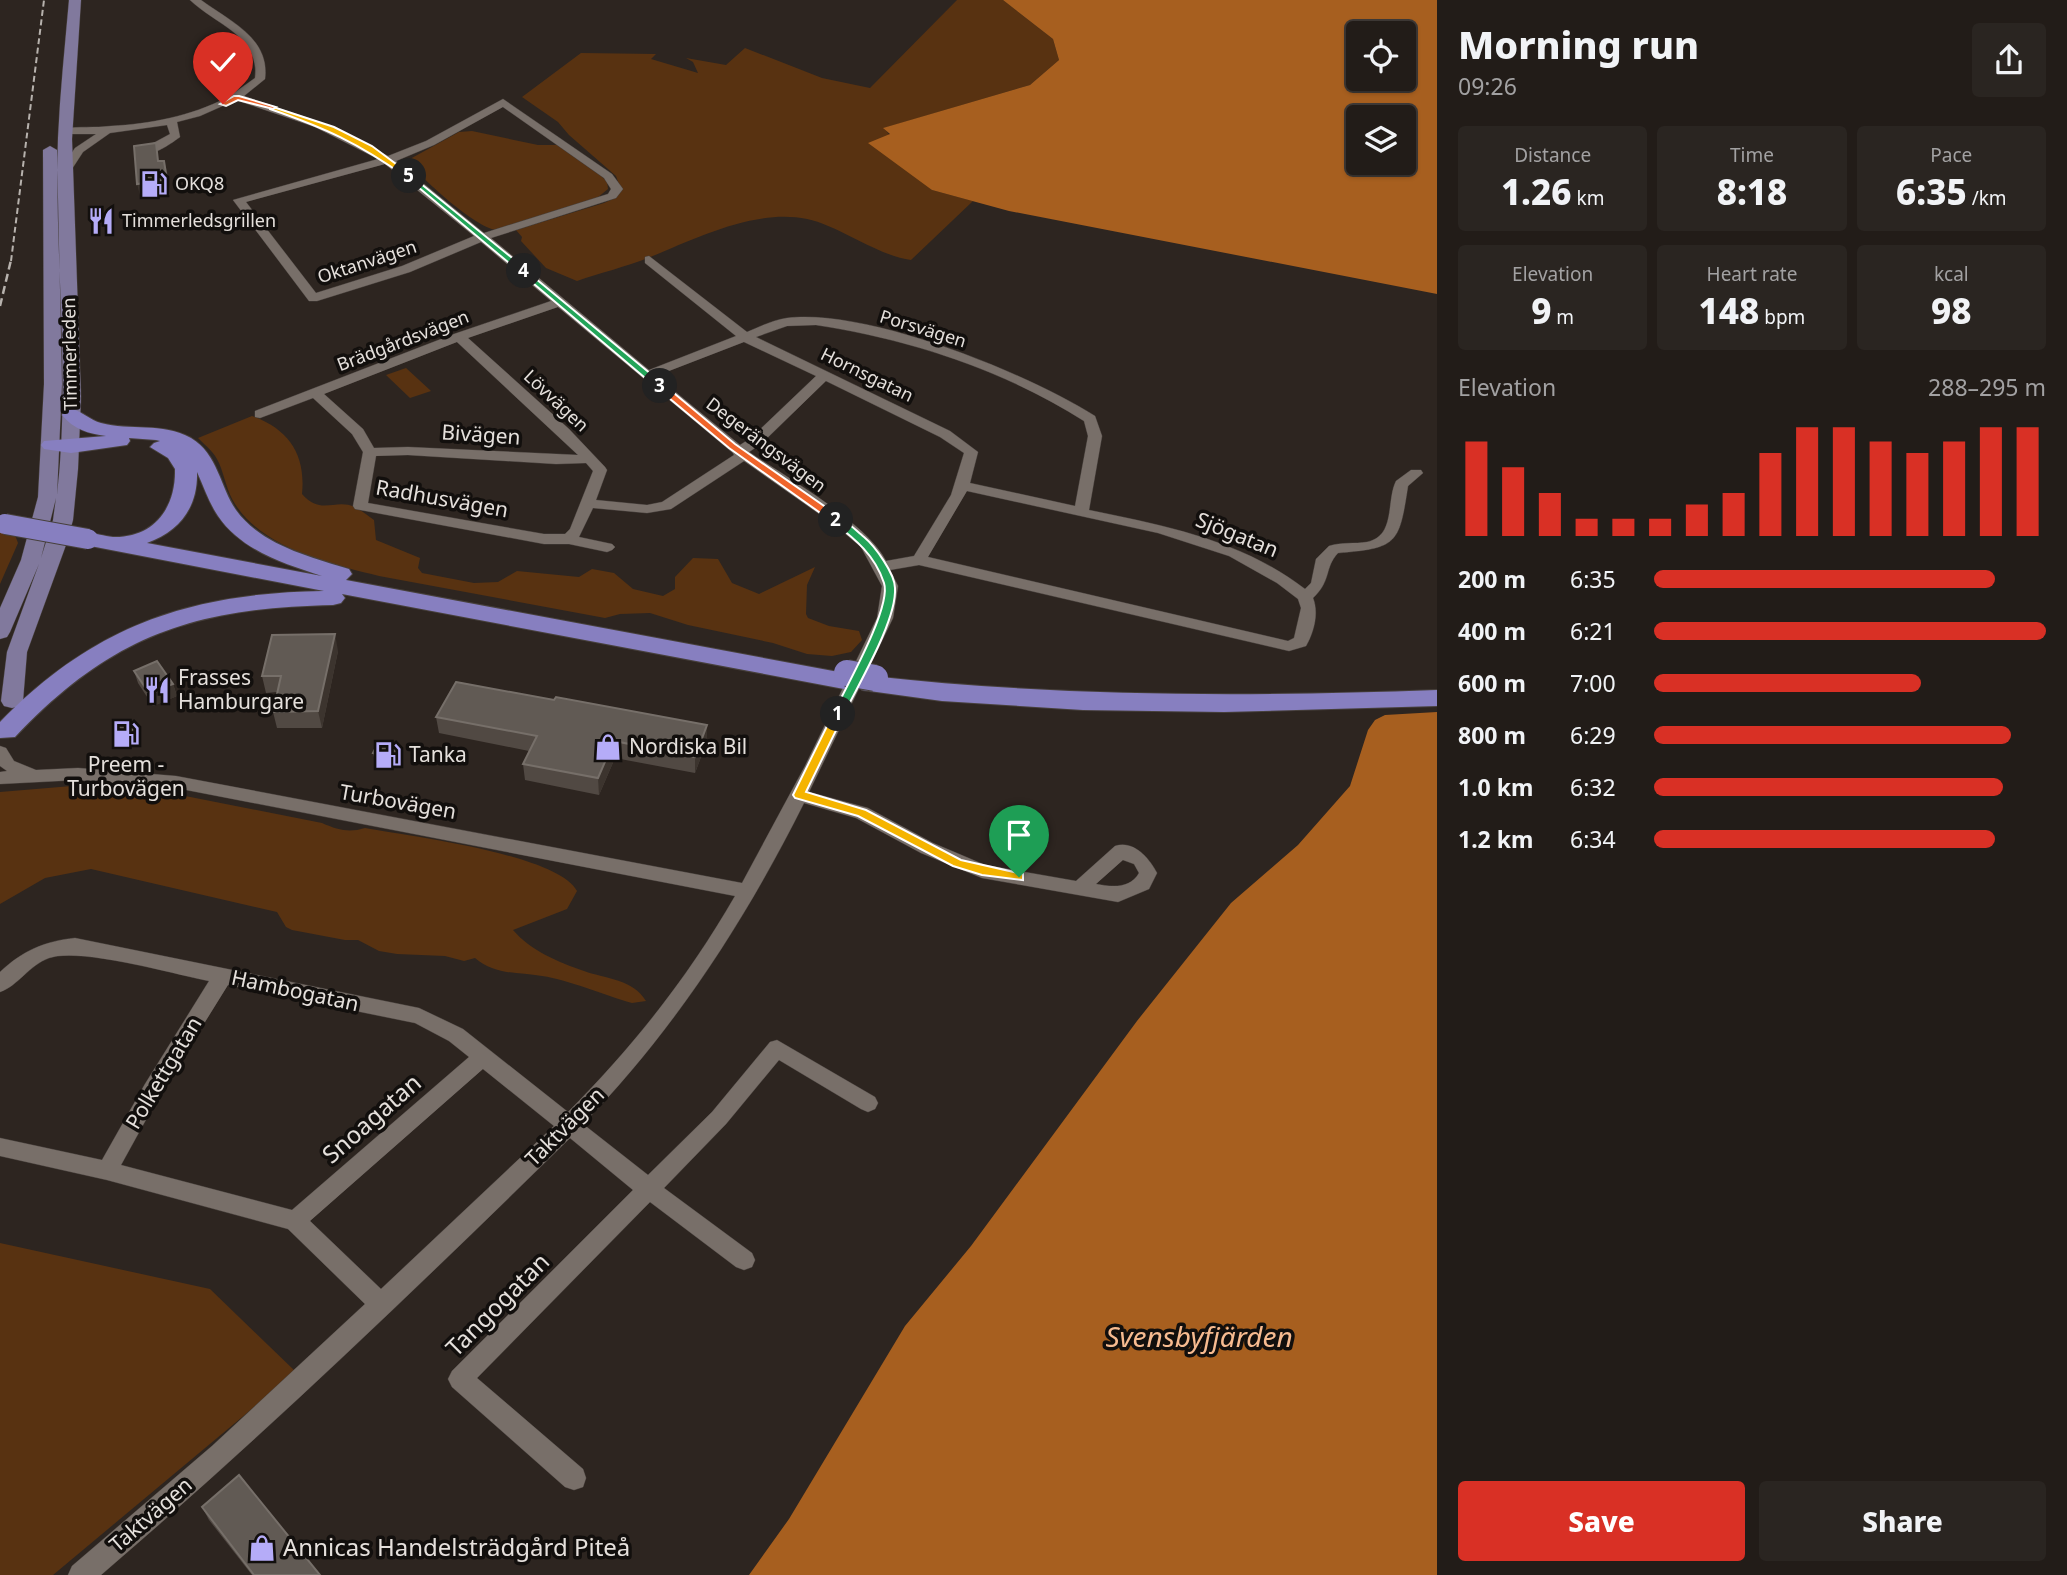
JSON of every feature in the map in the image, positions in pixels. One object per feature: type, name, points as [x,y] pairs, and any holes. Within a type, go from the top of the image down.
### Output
[{"type":"highway","points":[[72,415],[92,428],[171,437],[192,449],[205,464],[229,516],[257,540],[321,568],[448,599]]},
{"type":"highway","points":[[64,444],[133,432]]},
{"type":"highway","points":[[64,444],[140,442],[166,448],[182,462],[186,469],[187,489],[173,520],[154,534],[125,541]]},
{"type":"highway","points":[[4,520],[475,613],[846,677],[981,697],[1101,704],[1224,706],[1437,698]]},
{"type":"highway","points":[[90,537],[448,599],[846,677]]},
{"type":"highway","points":[[2,742],[46,689],[88,657],[133,634],[195,613],[263,601],[324,598],[370,600],[475,613]]},
{"type":"highway","points":[[873,681],[1126,697],[1437,691]]},
{"type":"main road","points":[[55,85],[62,0]]},
{"type":"main road","name":"Timmerleden","points":[[2,742],[13,715],[6,694],[21,638],[63,520],[64,444],[53,384],[61,127],[75,0]]},
{"type":"main road","name":"Timmerleden","points":[[0,632],[31,560],[72,415],[65,170],[61,127]]},
{"type":"street","points":[[195,0],[255,45],[261,57],[260,79],[203,112]]},
{"type":"street","points":[[61,127],[92,126],[177,114],[233,96]]},
{"type":"street","name":"Degerängsvägen","points":[[233,96],[331,128],[387,160],[742,454],[840,522],[866,544],[881,567]]},
{"type":"street","points":[[233,193],[256,196],[387,160],[430,144],[503,102],[608,176],[617,188],[612,196],[592,204],[483,237]]},
{"type":"street","points":[[61,127],[120,128],[241,106],[278,109]]},
{"type":"street","points":[[142,152],[164,144],[176,135],[171,120]]},
{"type":"street","points":[[65,170],[88,142],[120,128]]},
{"type":"street","name":"Oktanvägen","points":[[256,196],[239,200],[313,298],[406,269],[483,237]]},
{"type":"street","name":"Hornsgatan","points":[[649,260],[745,337],[960,443],[971,452],[968,472],[962,486],[919,560]]},
{"type":"street","name":"Brädgårdsvägen","points":[[260,414],[459,337],[561,302]]},
{"type":"street","name":"Porsvägen","points":[[647,375],[787,322],[807,320],[838,324],[958,357],[1046,393],[1090,419],[1095,436],[1081,512]]},
{"type":"street","name":"Lövvägen","points":[[459,337],[564,432],[600,470],[587,503]]},
{"type":"street","points":[[569,539],[577,530],[587,503],[647,509],[666,506],[742,454],[824,376]]},
{"type":"street","name":"Radhusvägen","points":[[315,393],[358,432],[370,452],[360,506],[544,539],[569,539],[607,547]]},
{"type":"street","name":"Bivägen","points":[[370,452],[408,451],[556,460],[590,459]]},
{"type":"street","points":[[881,567],[919,560],[1289,646],[1300,642],[1302,638],[1309,608],[1305,597],[1318,585],[1324,559],[1334,549],[1383,541],[1394,529],[1401,484],[1416,473]]},
{"type":"street","name":"Sjögatan","points":[[962,486],[1218,545],[1279,575],[1305,597]]},
{"type":"street","name":"Taktvägen","points":[[81,1575],[219,1457],[381,1305],[623,1069],[675,1004],[727,929],[799,795],[885,618],[890,586],[881,567]]},
{"type":"street","name":"Turbovägen","points":[[2,742],[5,762],[13,769],[40,774]]},
{"type":"street","name":"Turbovägen","points":[[0,778],[40,774],[117,776],[176,782],[746,891]]},
{"type":"street","points":[[799,795],[862,813],[957,863],[982,871],[1080,888]]},
{"type":"street","name":"Hambogatan","points":[[0,984],[32,956],[50,948],[75,946],[419,1016],[456,1035],[569,1124]]},
{"type":"street","name":"Polkettgatan","points":[[107,1171],[152,1090],[223,976]]},
{"type":"street","name":"Tangogatan","points":[[575,1478],[460,1380],[719,1118],[777,1048],[868,1103]]},
{"type":"street","name":"Snoagatan","points":[[295,1221],[484,1056]]},
{"type":"street","points":[[569,1124],[650,1190],[744,1260]]},
{"type":"street","points":[[0,1147],[107,1171],[295,1221],[381,1305]]},
{"type":"shaded area","points":[[957,0],[1003,0],[1053,39],[1059,60],[1030,85],[884,128],[932,190],[973,201],[911,260],[885,253],[833,228],[807,219],[767,218],[726,227],[639,261],[577,281],[546,268],[521,241],[522,237],[516,230],[604,203],[615,198],[621,190],[616,176],[558,122],[522,97],[581,53],[656,54],[651,59],[698,73],[693,62],[686,58],[726,65],[745,48],[822,78],[870,88]]},
{"type":"shaded area","points":[[472,131],[538,145],[557,145],[607,181],[608,189],[597,198],[496,230],[487,227],[450,202],[410,163],[410,159],[459,132]]},
{"type":"shaded area","points":[[406,368],[431,391],[410,398],[386,375]]},
{"type":"shaded area","points":[[252,416],[276,428],[292,445],[301,467],[302,494],[309,501],[322,505],[348,505],[360,510],[374,520],[376,540],[420,558],[418,568],[422,573],[474,583],[498,582],[517,571],[579,577],[592,569],[614,573],[633,589],[663,596],[675,589],[675,577],[693,558],[718,559],[732,583],[759,594],[815,567],[807,585],[808,618],[829,626],[859,631],[862,640],[851,652],[832,656],[807,654],[650,613],[620,614],[605,618],[379,576],[320,560],[263,533],[248,520],[232,499],[217,459],[198,438]]},
{"type":"shaded area","points":[[0,530],[15,535],[18,543],[0,584]]},
{"type":"shaded area","points":[[84,785],[160,791],[322,823],[344,830],[365,828],[446,842],[513,857],[542,867],[564,878],[577,891],[567,909],[513,930],[528,944],[546,955],[574,968],[626,984],[634,988],[646,1001],[632,1003],[552,978],[498,970],[475,958],[464,961],[445,956],[379,951],[358,940],[292,930],[286,927],[277,912],[91,869],[45,878],[0,904],[0,792]]},
{"type":"shaded area","points":[[0,1243],[210,1289],[296,1372],[53,1575],[0,1575]]},
{"type":"water","points":[[1003,0],[1437,0],[1437,294],[1009,211],[932,190],[868,143],[890,134],[883,128],[1030,85],[1059,60],[1053,39]]},
{"type":"water","name":"Svensbyfjärden","points":[[1437,712],[1437,1575],[749,1575],[789,1519],[905,1326],[971,1246],[1137,1021],[1231,903],[1298,845],[1350,786],[1368,730],[1375,720],[1385,715]]},
{"type":"building","points":[[156,143],[158,161],[164,161],[167,180],[137,184],[134,146]]},
{"type":"building","points":[[335,634],[318,711],[273,712],[281,676],[262,676],[272,635]]},
{"type":"building","points":[[157,661],[173,684],[149,693],[134,671]]},
{"type":"building","name":"Nordiska Bil","points":[[456,682],[554,700],[556,697],[707,725],[695,757],[614,741],[598,778],[523,764],[537,736],[436,717]]},
{"type":"building","points":[[122,723],[135,726],[127,736],[114,733]]},
{"type":"building","points":[[377,745],[401,749],[396,758],[373,753]]},
{"type":"building","name":"Annicas Handelsträdgård Piteå","points":[[239,1475],[320,1575],[254,1575],[202,1507]]},
{"type":"railway","points":[[11,261],[44,0]]},
{"type":"railway","points":[[0,306],[11,260]]},
{"type":"place","name":"OKQ8","points":[[154,184]]},
{"type":"place","name":"Timmerledsgrillen","points":[[101,221]]},
{"type":"place","name":"Frasses Hamburgare","points":[[157,690]]},
{"type":"place","name":"Preem - Turbovägen","points":[[126,734]]},
{"type":"place","name":"Nordiska Bil","points":[[608,747]]},
{"type":"place","name":"Tanka","points":[[388,755]]},
{"type":"place","name":"Annicas Handelsträdgård Piteå","points":[[262,1548]]},
{"type":"route","points":[[223,104],[237,97],[288,112],[331,128],[401,169],[732,446],[840,522],[866,544],[875,555],[890,586],[885,618],[799,795],[862,813],[957,863],[982,871],[1019,877]]}]
